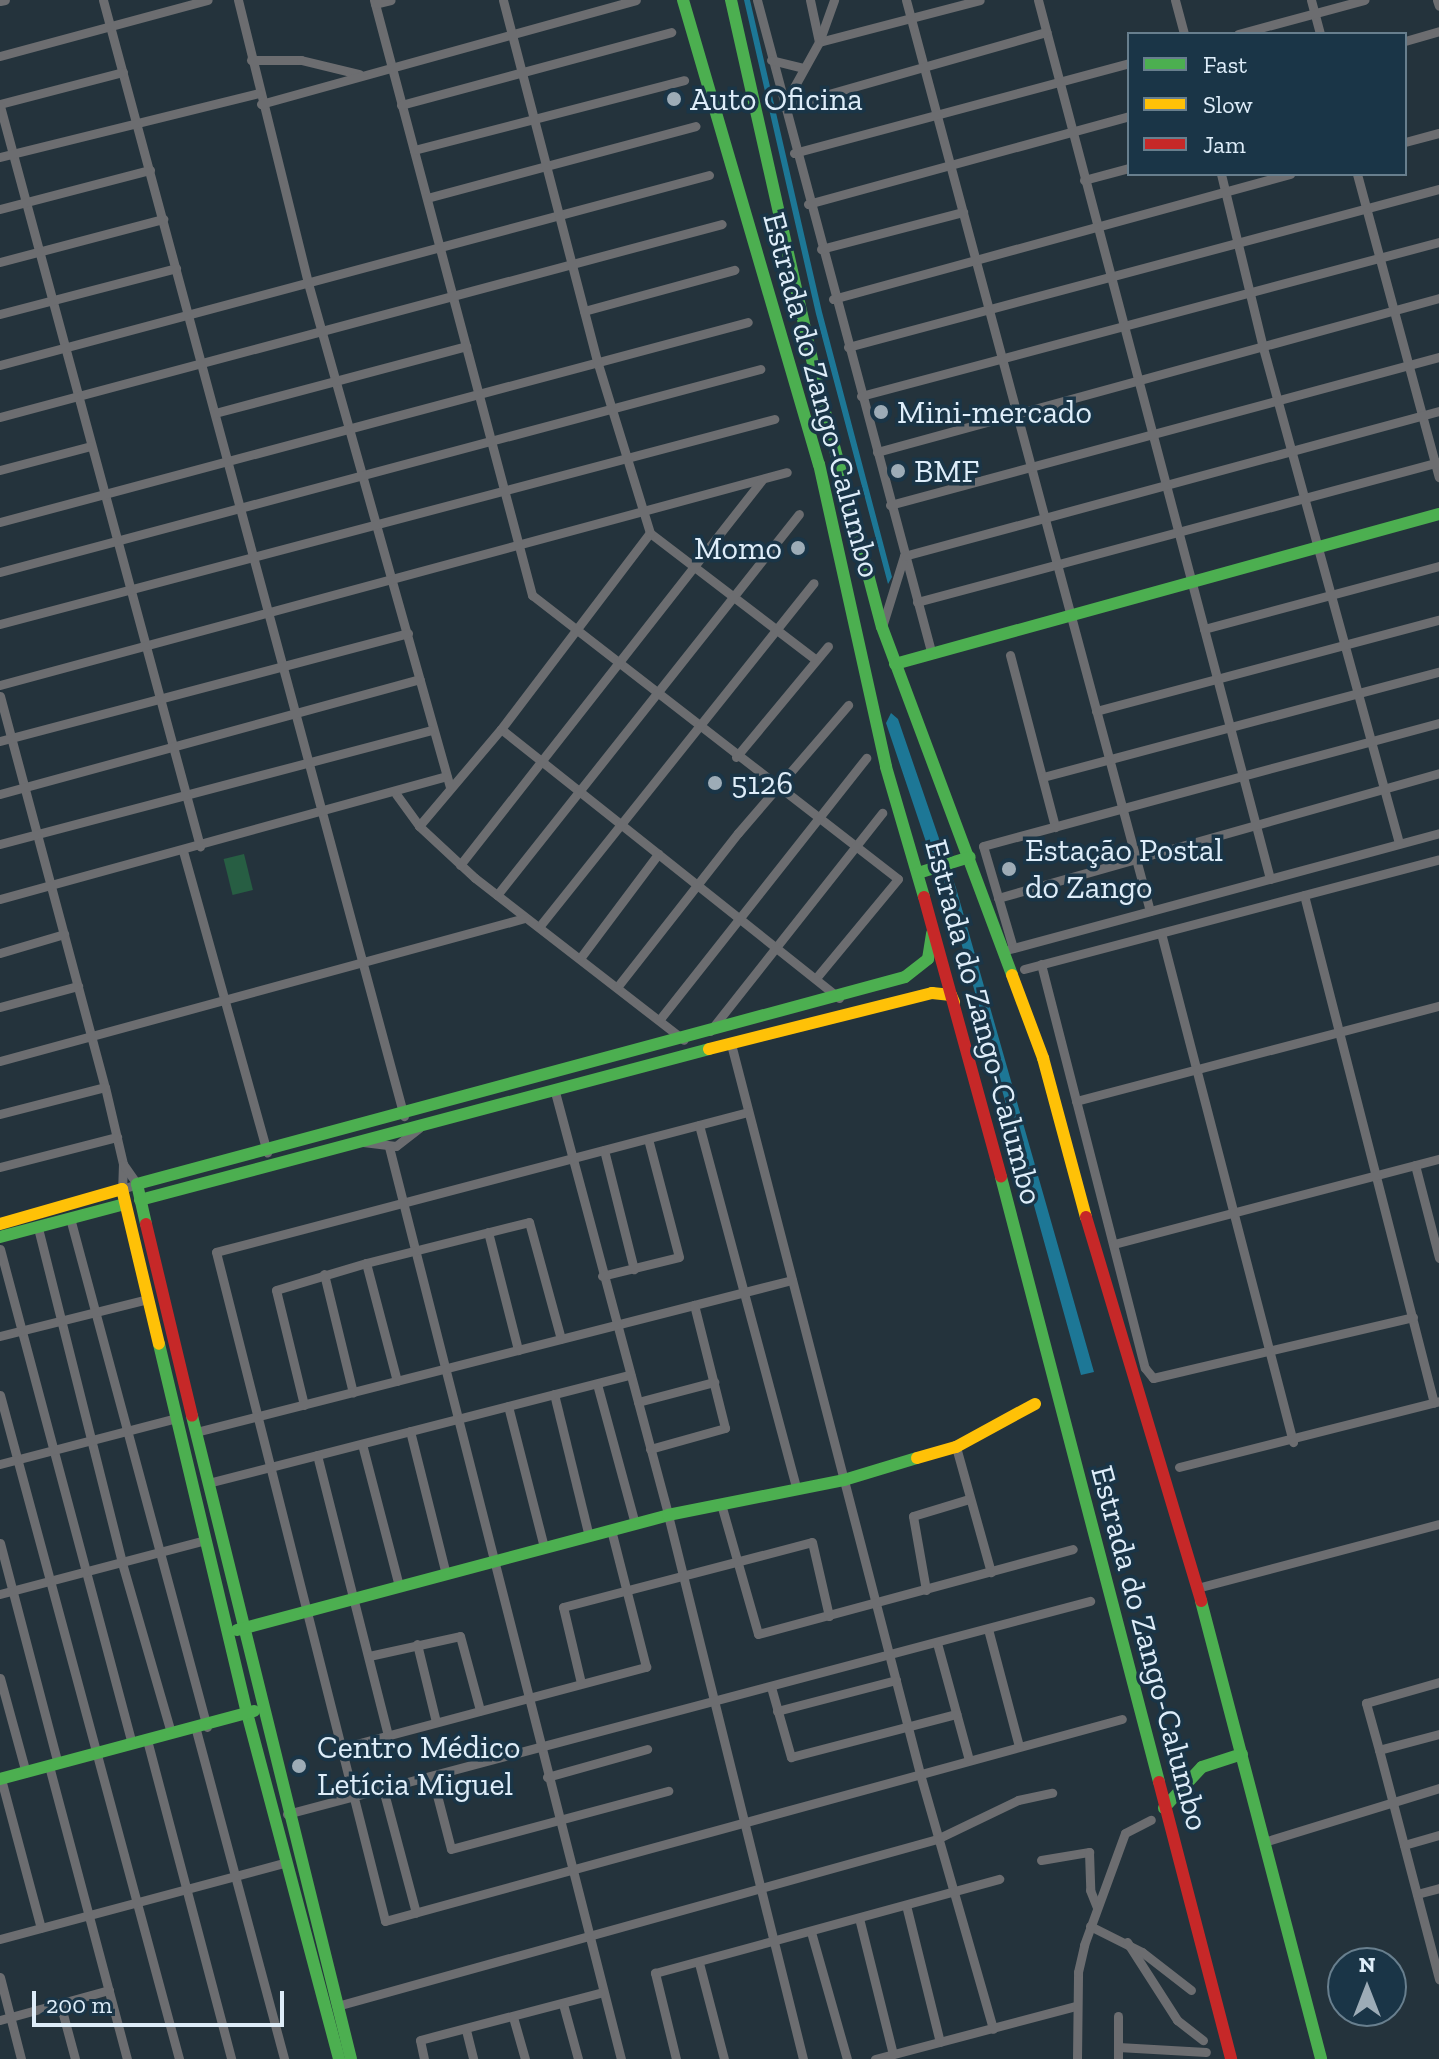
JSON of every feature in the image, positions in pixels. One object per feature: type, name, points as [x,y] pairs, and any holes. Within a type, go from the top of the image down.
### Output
[{"type":"street","points":[[103,0],[404,1116]]},
{"type":"street","points":[[0,56],[208,0]]},
{"type":"street","points":[[238,0],[308,283],[366,476],[431,730],[450,787]]},
{"type":"street","points":[[391,0],[374,2],[532,595],[697,727],[898,879],[816,978]]},
{"type":"street","points":[[503,0],[597,361],[650,533],[816,660]]},
{"type":"street","points":[[0,157],[136,121],[392,69],[511,32],[636,0]]},
{"type":"street","name":"Estrada do Zango-Calumbo","points":[[683,0],[815,450],[873,713],[956,1005],[1231,2059]]},
{"type":"street","name":"Estrada do Zango-Calumbo","points":[[731,0],[819,389],[882,627],[1008,949],[1043,1058],[1115,1325],[1197,1588],[1267,1841],[1321,2059]]},
{"type":"street","points":[[770,0],[757,2],[771,60],[833,299],[931,651]]},
{"type":"street","points":[[810,0],[819,42]]},
{"type":"street","points":[[783,107],[819,42],[834,0]]},
{"type":"street","points":[[906,0],[1150,911]]},
{"type":"street","points":[[819,42],[980,0]]},
{"type":"street","points":[[1038,0],[1270,879]]},
{"type":"street","points":[[1175,0],[1183,32]]},
{"type":"street","points":[[1311,0],[1319,32]]},
{"type":"street","points":[[1245,32],[1364,0]]},
{"type":"street","points":[[1437,0],[1439,6]]},
{"type":"street","points":[[1407,40],[1439,31]]},
{"type":"street","points":[[401,105],[671,32]]},
{"type":"street","points":[[783,107],[925,64],[1047,32]]},
{"type":"street","points":[[251,60],[301,60],[359,74]]},
{"type":"street","points":[[771,60],[803,68]]},
{"type":"street","points":[[794,153],[1127,64]]},
{"type":"street","points":[[123,72],[0,105],[200,846]]},
{"type":"street","points":[[414,150],[684,80]]},
{"type":"street","points":[[808,204],[1127,117]]},
{"type":"street","points":[[427,198],[696,126]]},
{"type":"street","points":[[1407,141],[1439,133]]},
{"type":"street","points":[[1084,180],[1127,169]]},
{"type":"street","points":[[0,209],[150,170]]},
{"type":"street","points":[[0,365],[709,175]]},
{"type":"street","points":[[1221,176],[1303,499],[1399,843]]},
{"type":"street","points":[[833,299],[978,262],[1283,176]]},
{"type":"street","points":[[1358,176],[1377,259],[1439,477]]},
{"type":"street","points":[[848,347],[990,310],[1110,274],[1439,189]]},
{"type":"street","points":[[821,249],[963,212]]},
{"type":"street","points":[[0,262],[163,219]]},
{"type":"street","points":[[0,417],[722,224]]},
{"type":"street","points":[[861,396],[1249,289],[1439,242]]},
{"type":"street","points":[[0,314],[176,268]]},
{"type":"street","points":[[584,311],[734,270]]},
{"type":"street","points":[[877,452],[1140,382],[1262,344],[1439,298]]},
{"type":"street","points":[[0,522],[225,459],[748,322]]},
{"type":"street","points":[[215,413],[466,346]]},
{"type":"street","points":[[890,505],[1439,357]]},
{"type":"street","points":[[0,572],[760,369]]},
{"type":"street","points":[[904,556],[1439,411]]},
{"type":"street","points":[[0,624],[774,419]]},
{"type":"street","points":[[0,470],[91,446]]},
{"type":"street","points":[[917,602],[1178,529],[1437,462]]},
{"type":"street","points":[[0,685],[787,472]]},
{"type":"street","points":[[460,865],[763,478]]},
{"type":"street","points":[[497,895],[659,696],[799,514]]},
{"type":"street","points":[[895,664],[931,651],[1439,514]]},
{"type":"street","points":[[419,826],[501,729],[650,533]]},
{"type":"street","points":[[882,627],[904,556]]},
{"type":"street","points":[[1204,629],[1439,566]]},
{"type":"street","points":[[539,927],[814,583]]},
{"type":"street","points":[[1096,711],[1439,620]]},
{"type":"street","points":[[5,740],[408,633]]},
{"type":"street","points":[[736,757],[828,646]]},
{"type":"street","points":[[1010,655],[1055,827]]},
{"type":"street","points":[[1043,777],[1439,672]]},
{"type":"street","points":[[0,794],[420,679]]},
{"type":"street","points":[[0,696],[5,740],[51,886],[105,1087],[123,1164],[125,1204],[247,1713],[339,2059]]},
{"type":"street","points":[[618,986],[777,785],[848,705]]},
{"type":"street","points":[[1439,723],[983,846],[1008,949],[1439,833]]},
{"type":"street","points":[[501,729],[839,998]]},
{"type":"street","points":[[0,844],[431,730]]},
{"type":"street","points":[[660,1019],[866,758]]},
{"type":"street","points":[[998,898],[1439,773]]},
{"type":"street","points":[[0,899],[396,794],[446,776]]},
{"type":"street","points":[[396,794],[419,826],[460,865],[684,1040]]},
{"type":"street","points":[[708,1034],[882,813]]},
{"type":"street","points":[[183,851],[267,1152]]},
{"type":"street","points":[[581,957],[658,854]]},
{"type":"street","points":[[918,873],[970,857]]},
{"type":"street","points":[[1024,969],[1439,859]]},
{"type":"street","points":[[1179,1467],[1293,1442],[1437,1402],[1337,1032],[1304,895]]},
{"type":"street","points":[[0,1224],[137,1184],[708,1034],[905,977],[923,966],[932,946],[930,914]]},
{"type":"street","points":[[0,1061],[362,965],[525,918]]},
{"type":"street","points":[[1161,933],[1273,1354],[1293,1442]]},
{"type":"street","points":[[0,953],[64,934]]},
{"type":"street","points":[[1041,964],[1145,1368],[1153,1378],[1273,1354],[1413,1317]]},
{"type":"street","points":[[0,1007],[78,986]]},
{"type":"street","points":[[0,1237],[932,993],[951,995],[956,1005]]},
{"type":"street","points":[[1076,1101],[1439,1006]]},
{"type":"street","points":[[731,1044],[951,1892],[993,2029]]},
{"type":"street","points":[[0,1114],[105,1087]]},
{"type":"street","points":[[555,1092],[668,1515],[803,2059]]},
{"type":"street","points":[[748,1112],[216,1252],[385,1921],[1122,1719]]},
{"type":"street","points":[[699,1125],[741,1293],[796,1488]]},
{"type":"street","points":[[363,1142],[389,1147],[404,1143],[419,1128]]},
{"type":"street","points":[[0,1167],[117,1137]]},
{"type":"street","points":[[602,1276],[679,1257],[648,1139]]},
{"type":"street","points":[[389,1147],[621,2059]]},
{"type":"street","points":[[604,1150],[634,1269]]},
{"type":"street","points":[[1114,1244],[1439,1159]]},
{"type":"street","points":[[123,1164],[137,1184],[261,1709],[351,2059]]},
{"type":"street","points":[[1415,1165],[1439,1258]]},
{"type":"street","points":[[70,1218],[127,1431],[202,1728],[235,1876],[284,2059]]},
{"type":"street","points":[[304,1405],[276,1290],[366,1263],[488,1232],[531,1225],[561,1339]]},
{"type":"street","points":[[38,1228],[122,1563],[171,1733]]},
{"type":"street","points":[[488,1232],[518,1350]]},
{"type":"street","points":[[0,1249],[132,1744]]},
{"type":"street","points":[[366,1263],[397,1381]]},
{"type":"street","points":[[324,1274],[353,1393]]},
{"type":"street","points":[[196,1432],[792,1280]]},
{"type":"street","points":[[0,1336],[148,1299]]},
{"type":"street","points":[[650,1449],[725,1429],[694,1305]]},
{"type":"street","points":[[208,1483],[630,1375]]},
{"type":"street","points":[[638,1402],[714,1382]]},
{"type":"street","points":[[597,1384],[635,1524]]},
{"type":"street","points":[[554,1394],[589,1536]]},
{"type":"street","points":[[0,1395],[179,2059]]},
{"type":"street","points":[[228,1632],[668,1515],[844,1480],[956,1447],[1035,1404]]},
{"type":"street","points":[[508,1406],[544,1547]]},
{"type":"street","points":[[0,1464],[176,1418]]},
{"type":"street","points":[[410,1431],[446,1574]]},
{"type":"street","points":[[362,1444],[399,1586]]},
{"type":"street","points":[[956,1447],[991,1572]]},
{"type":"street","points":[[317,1455],[388,1735]]},
{"type":"street","points":[[926,1590],[913,1516],[969,1499]]},
{"type":"street","points":[[721,1504],[758,1634],[1073,1549]]},
{"type":"street","points":[[1197,1588],[1439,1524]]},
{"type":"street","points":[[341,1748],[647,1665],[611,1530]]},
{"type":"street","points":[[0,1594],[206,1540]]},
{"type":"street","points":[[581,1683],[561,1609],[812,1542],[829,1616]]},
{"type":"street","points":[[0,1543],[88,1915],[127,2059]]},
{"type":"street","points":[[287,1814],[1090,1601]]},
{"type":"street","points":[[988,1629],[1019,1746]]},
{"type":"street","points":[[369,1656],[460,1636],[480,1710]]},
{"type":"street","points":[[937,1643],[969,1760]]},
{"type":"street","points":[[417,1644],[436,1722]]},
{"type":"street","points":[[0,1678],[26,1773]]},
{"type":"street","points":[[777,1711],[896,1680]]},
{"type":"street","points":[[1439,1682],[1366,1703],[1417,1894],[1434,1941],[1439,1979]]},
{"type":"street","points":[[771,1687],[791,1757],[956,1714]]},
{"type":"street","points":[[41,1928],[0,1779],[99,1756],[261,1709]]},
{"type":"street","points":[[1379,1750],[1439,1734]]},
{"type":"street","points":[[147,1740],[231,2059]]},
{"type":"street","points":[[547,1777],[647,1749]]},
{"type":"street","points":[[1164,1808],[1202,1767],[1242,1754]]},
{"type":"street","points":[[432,1776],[451,1849],[668,1791]]},
{"type":"street","points":[[1267,1841],[1439,1788]]},
{"type":"street","points":[[383,1789],[416,1913]]},
{"type":"street","points":[[337,2006],[937,1839],[1018,1800],[1052,1793]]},
{"type":"street","points":[[1077,2059],[1078,1972],[1090,1926],[1125,1833],[1151,1820]]},
{"type":"street","points":[[1404,1845],[1439,1835]]},
{"type":"street","points":[[1041,1860],[1089,1852],[1090,1890],[1097,1907]]},
{"type":"street","points":[[0,1939],[287,1862]]},
{"type":"street","points":[[676,2059],[654,1974],[999,1879]]},
{"type":"street","points":[[1417,1894],[1439,1888]]},
{"type":"street","points":[[906,1905],[940,2042]]},
{"type":"street","points":[[859,1918],[893,2054]]},
{"type":"street","points":[[1090,1926],[1127,1942],[1191,1990]]},
{"type":"street","points":[[811,1932],[847,2059]]},
{"type":"street","points":[[1127,1942],[1177,2020],[1203,2040]]},
{"type":"street","points":[[699,1963],[724,2059]]},
{"type":"street","points":[[0,1977],[5,2019],[21,2059]]},
{"type":"street","points":[[5,2019],[109,1990]]},
{"type":"street","points":[[424,2059],[420,2040],[603,1992]]},
{"type":"street","points":[[60,2003],[75,2059]]},
{"type":"street","points":[[563,2004],[578,2059]]},
{"type":"street","points":[[875,2059],[1076,2006]]},
{"type":"street","points":[[1118,2016],[1118,2059]]},
{"type":"street","points":[[513,2017],[525,2059]]},
{"type":"street","points":[[466,2030],[473,2059]]},
{"type":"street","points":[[1118,2047],[1146,2055],[1206,2052]]},
{"type":"green space","points":[[244,854],[253,890],[233,895],[224,859]]},
{"type":"water","points":[[744,0],[750,0],[822,312],[892,577],[888,584],[816,314]]},
{"type":"water","points":[[891,713],[898,719],[956,888],[1094,1372],[1081,1375],[938,859],[927,845],[886,723]]},
{"type":"traffic: fast","points":[[683,0],[819,464],[886,767],[924,897]]},
{"type":"traffic: fast","points":[[731,0],[819,389],[882,627],[1012,975]]},
{"type":"traffic: fast","points":[[895,664],[1439,514]]},
{"type":"traffic: fast","points":[[918,873],[970,857]]},
{"type":"traffic: fast","points":[[146,1224],[137,1184],[905,977],[928,959],[932,933]]},
{"type":"traffic: fast","points":[[140,1200],[709,1049]]},
{"type":"traffic: fast","points":[[1001,1177],[1159,1782]]},
{"type":"traffic: fast","points":[[0,1237],[125,1204]]},
{"type":"traffic: fast","points":[[159,1344],[247,1713],[339,2059]]},
{"type":"traffic: fast","points":[[192,1416],[351,2059]]},
{"type":"traffic: fast","points":[[237,1630],[668,1515],[844,1480],[917,1458]]},
{"type":"traffic: fast","points":[[1201,1601],[1321,2059]]},
{"type":"traffic: fast","points":[[0,1779],[254,1711]]},
{"type":"traffic: fast","points":[[1164,1808],[1202,1767],[1242,1754]]},
{"type":"traffic: slow","points":[[1012,975],[1043,1058],[1086,1217]]},
{"type":"traffic: slow","points":[[709,1049],[932,993],[951,995],[954,1002]]},
{"type":"traffic: slow","points":[[0,1224],[122,1189],[159,1344]]},
{"type":"traffic: slow","points":[[917,1458],[956,1447],[1035,1404]]},
{"type":"traffic: jam","points":[[924,897],[1001,1177]]},
{"type":"traffic: jam","points":[[1086,1217],[1201,1601]]},
{"type":"traffic: jam","points":[[146,1224],[192,1416]]},
{"type":"traffic: jam","points":[[1159,1782],[1231,2059]]},
{"type":"place","name":"Auto Oficina","points":[[674,99]]},
{"type":"place","name":"Mini-mercado","points":[[881,412]]},
{"type":"place","name":"BMF","points":[[898,471]]},
{"type":"place","name":"Momo","points":[[798,548]]},
{"type":"place","name":"5126","points":[[715,783]]},
{"type":"place","name":"Estação Postal do Zango","points":[[1009,869]]},
{"type":"place","name":"Centro Médico Letícia Miguel","points":[[299,1766]]}]
